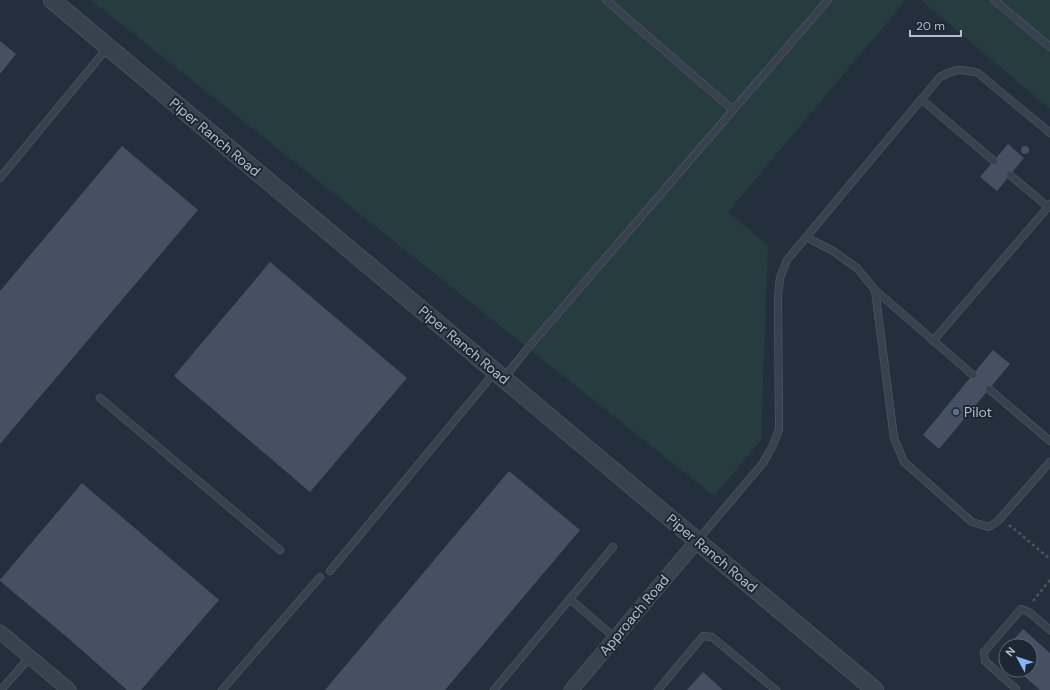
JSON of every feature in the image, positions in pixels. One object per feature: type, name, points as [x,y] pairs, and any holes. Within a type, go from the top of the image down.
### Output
[{"type":"street","name":"Piper Ranch Road","points":[[52,0],[875,690]]},
{"type":"street","name":"Approach Road","points":[[571,690],[697,540]]},
{"type":"street","points":[[0,632],[69,690]]},
{"type":"lane","points":[[606,0],[734,110]]},
{"type":"lane","points":[[330,571],[500,375],[528,348],[828,0]]},
{"type":"lane","points":[[994,0],[1050,47]]},
{"type":"lane","points":[[0,178],[108,47]]},
{"type":"lane","points":[[697,540],[763,463],[773,445],[779,429],[778,296],[780,278],[787,260],[940,77],[953,70],[965,70],[978,74],[1050,134]]},
{"type":"lane","points":[[921,99],[994,161]]},
{"type":"lane","points":[[934,341],[1049,206],[1010,175]]},
{"type":"lane","points":[[806,237],[833,251],[857,268],[875,290],[973,375]]},
{"type":"lane","points":[[875,290],[894,438],[904,462],[972,522],[989,527],[998,521],[1050,462]]},
{"type":"lane","points":[[989,389],[1050,441]]},
{"type":"lane","points":[[100,398],[280,550]]},
{"type":"lane","points":[[494,690],[613,547]]},
{"type":"lane","points":[[222,690],[320,577]]},
{"type":"lane","points":[[570,599],[615,638]]},
{"type":"lane","points":[[1016,690],[985,661],[984,652],[1021,609],[1029,612],[1050,630]]},
{"type":"lane","points":[[658,690],[703,636],[712,638],[776,690]]},
{"type":"lane","points":[[1,690],[30,657]]},
{"type":"path","points":[[1019,533],[1050,559]]},
{"type":"path","points":[[1025,610],[1050,580]]},
{"type":"green space","points":[[91,0],[906,0],[728,212],[768,245],[761,440],[714,496]]},
{"type":"green space","points":[[921,0],[1050,0],[1050,109]]},
{"type":"building","points":[[0,41],[16,54],[0,74]]},
{"type":"building","points":[[1008,144],[1024,158],[997,191],[980,177]]},
{"type":"building","points":[[122,146],[198,210],[0,444],[0,291]]},
{"type":"building","points":[[1023,146],[1027,146],[1029,150],[1027,154],[1023,154],[1021,152],[1021,148]]},
{"type":"building","points":[[270,262],[407,378],[310,492],[174,376]]},
{"type":"building","name":"Pilot","points":[[993,350],[1010,364],[939,449],[923,435]]},
{"type":"building","points":[[509,471],[580,530],[445,690],[325,690]]},
{"type":"building","points":[[82,483],[219,600],[141,690],[127,690],[0,581]]},
{"type":"building","points":[[1023,629],[1033,638],[1015,638]]},
{"type":"building","points":[[1038,642],[1050,653],[1050,690],[1040,690],[1026,678],[1038,678]]},
{"type":"building","points":[[703,672],[723,690],[687,690]]},
{"type":"place","name":"Pilot","points":[[956,412]]}]
